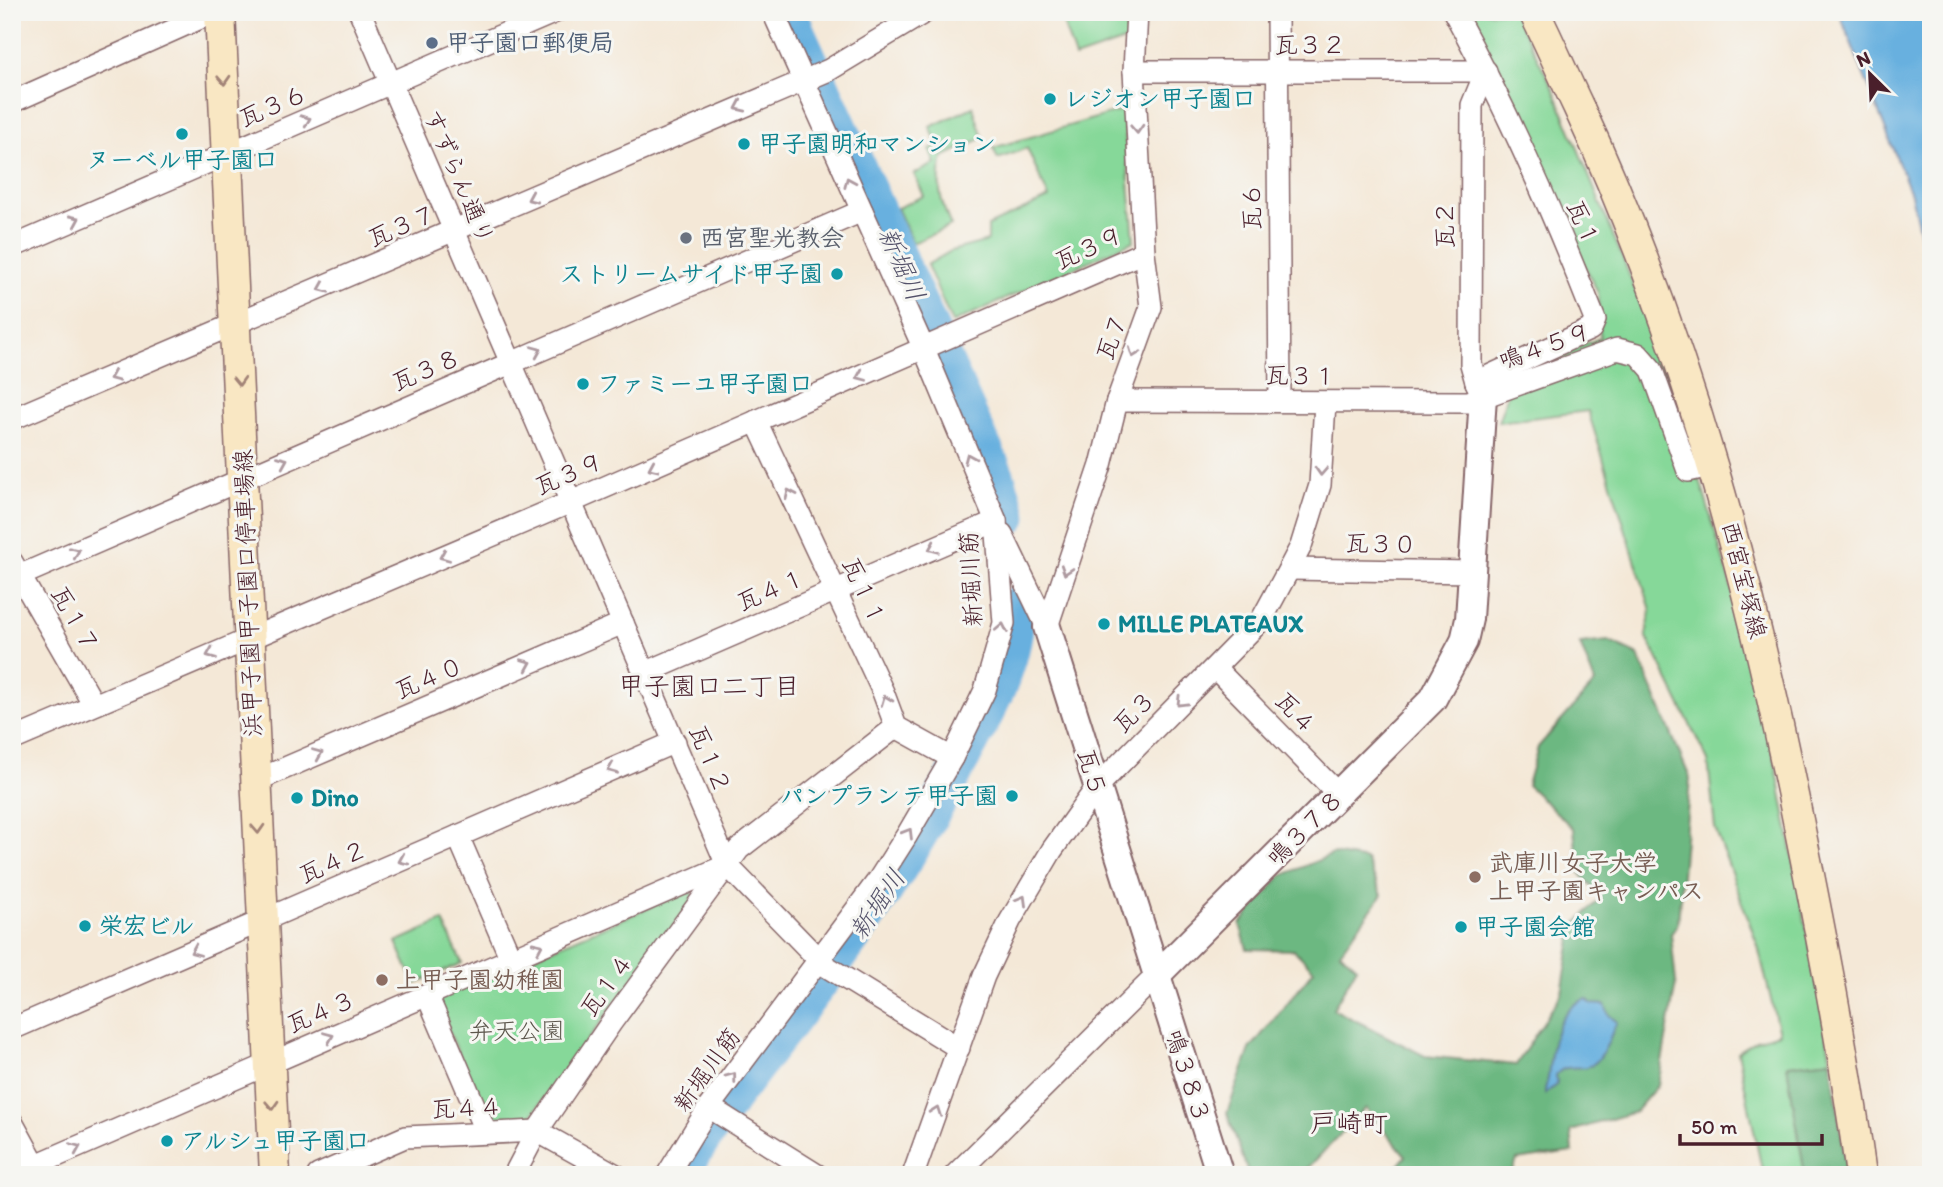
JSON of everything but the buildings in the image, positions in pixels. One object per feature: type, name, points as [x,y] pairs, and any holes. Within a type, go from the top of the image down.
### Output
[{"type":"main road","name":"浜甲子園甲子園口停車場線","points":[[220,12],[237,326],[255,781],[275,1175]]},
{"type":"main road","name":"西宮宝塚線","points":[[1534,12],[1618,198],[1682,364],[1714,465],[1776,704],[1847,1067],[1861,1175]]},
{"type":"street","points":[[12,102],[214,12]]},
{"type":"street","name":"すずらん通り","points":[[360,12],[511,362]]},
{"type":"street","name":"瓦３６","points":[[12,247],[555,12]]},
{"type":"street","name":"新堀川筋","points":[[667,1175],[826,965],[879,879],[952,758],[985,690],[1004,623],[996,521],[934,345],[862,211],[813,77],[772,12]]},
{"type":"street","name":"瓦３７","points":[[12,419],[237,326],[813,77],[925,12]]},
{"type":"street","name":"瓦７","points":[[1047,627],[1101,465],[1117,401],[1151,307],[1144,252],[1134,71],[1137,12]]},
{"type":"street","name":"瓦６","points":[[1277,12],[1280,401]]},
{"type":"street","name":"瓦１","points":[[1454,12],[1486,71],[1595,320],[1591,329],[1479,389]]},
{"type":"street","name":"瓦３２","points":[[1134,71],[1486,71]]},
{"type":"street","name":"瓦２","points":[[1479,389],[1471,364],[1472,105],[1486,71]]},
{"type":"street","name":"瓦３８","points":[[15,572],[243,478],[862,211]]},
{"type":"street","name":"瓦３９","points":[[12,740],[93,703],[571,502],[1144,252]]},
{"type":"street","name":"鳴４５９","points":[[1479,389],[1617,349],[1638,354],[1652,370],[1688,471],[1714,465]]},
{"type":"street","name":"瓦１２","points":[[511,362],[727,865],[826,965],[959,1048]]},
{"type":"street","name":"瓦３１","points":[[1117,401],[1469,402],[1479,389]]},
{"type":"street","name":"鳴３７８","points":[[955,1175],[1433,699],[1464,641],[1473,572],[1479,389]]},
{"type":"street","name":"瓦３","points":[[913,1175],[984,976],[1010,920],[1052,850],[1097,786],[1262,619],[1289,569],[1301,546],[1320,485],[1325,403]]},
{"type":"street","name":"瓦１１","points":[[755,421],[896,727]]},
{"type":"street","name":"瓦５","points":[[996,521],[1047,627],[1156,976]]},
{"type":"street","name":"瓦４１","points":[[645,673],[996,521]]},
{"type":"street","name":"瓦３０","points":[[1289,569],[1473,572]]},
{"type":"street","name":"瓦１７","points":[[15,572],[93,703]]},
{"type":"street","name":"瓦４０","points":[[255,781],[623,623]]},
{"type":"street","name":"瓦４","points":[[1215,668],[1339,795]]},
{"type":"street","points":[[896,727],[952,758]]},
{"type":"street","name":"瓦１４","points":[[514,1175],[537,1131],[739,849],[896,727]]},
{"type":"street","name":"瓦４２","points":[[12,1029],[675,742]]},
{"type":"street","points":[[458,836],[511,959]]},
{"type":"street","name":"瓦４３","points":[[13,1175],[38,1170],[270,1062],[727,865]]},
{"type":"street","name":"鳴３８３","points":[[1156,976],[1220,1175]]},
{"type":"street","points":[[428,995],[486,1133]]},
{"type":"street","points":[[717,1112],[817,1175]]},
{"type":"street","points":[[12,1122],[38,1170]]},
{"type":"street","name":"瓦４４","points":[[318,1175],[405,1137],[537,1131],[616,1175]]},
{"type":"green space","points":[[1087,12],[1127,12],[1127,40],[1075,58],[1062,20]]},
{"type":"green space","points":[[1461,12],[1514,12],[1554,90],[1668,370],[1763,696],[1831,1060],[1787,1065],[1805,1175],[1763,1175],[1738,1052],[1756,1040],[1779,1033],[1758,946],[1715,828],[1708,761],[1646,635],[1651,610],[1588,411],[1498,422],[1515,372],[1600,338],[1598,293]]},
{"type":"green space","points":[[973,107],[983,138],[943,157],[941,166],[940,192],[951,226],[913,243],[897,208],[924,196],[914,174],[935,164],[930,149],[938,145],[930,127]]},
{"type":"green space","points":[[1123,110],[1134,241],[952,323],[927,265],[951,251],[988,241],[988,226],[1049,198],[1027,148],[998,159],[993,148]]},
{"type":"green space","points":[[1608,641],[1638,655],[1690,778],[1678,923],[1671,934],[1676,983],[1658,1085],[1635,1112],[1571,1131],[1573,1152],[1517,1160],[1511,1175],[1390,1175],[1406,1156],[1366,1108],[1301,1175],[1249,1175],[1227,1113],[1250,1049],[1314,970],[1294,950],[1247,949],[1240,924],[1281,876],[1333,854],[1366,860],[1382,895],[1340,952],[1357,967],[1333,1009],[1425,1056],[1516,1065],[1562,993],[1573,927],[1601,898],[1578,870],[1574,829],[1527,785],[1538,747],[1595,683],[1580,644]]},
{"type":"green space","name":"弁天公園","points":[[689,891],[695,897],[530,1117],[490,1124],[434,998]]},
{"type":"green space","points":[[443,921],[462,963],[415,984],[396,942]]},
{"type":"green space","points":[[1831,1060],[1847,1175],[1805,1175],[1787,1065]]},
{"type":"water","points":[[1839,12],[1931,12],[1931,282],[1911,194]]},
{"type":"water","points":[[1587,999],[1592,1004],[1605,1005],[1609,1015],[1617,1022],[1608,1043],[1596,1062],[1586,1067],[1565,1068],[1556,1075],[1557,1084],[1545,1094],[1556,1031],[1567,1011]]},
{"type":"waterway","name":"新堀川","points":[[789,12],[997,475],[1010,517]]},
{"type":"waterway","name":"新堀川","points":[[681,1175],[742,1086],[866,920],[926,826],[1002,682],[1013,644],[1017,604]]},
{"type":"place","name":"甲子園口郵便局","points":[[432,43]]},
{"type":"place","name":"レジオン甲子園口","points":[[1050,99]]},
{"type":"place","name":"ヌーベル甲子園口","points":[[182,134]]},
{"type":"place","name":"甲子園明和マンション","points":[[744,144]]},
{"type":"place","name":"西宮聖光教会","points":[[686,238]]},
{"type":"place","name":"ストリームサイド甲子園","points":[[837,274]]},
{"type":"place","name":"ファミーユ甲子園口","points":[[583,384]]},
{"type":"place","name":"MILLE PLATEAUX","points":[[1104,624]]},
{"type":"place","name":"パンプランテ甲子園","points":[[1012,796]]},
{"type":"place","name":"Dino","points":[[297,798]]},
{"type":"place","name":"武庫川女子大学 上甲子園キャンパス","points":[[1475,877]]},
{"type":"place","name":"栄宏ビル","points":[[85,926]]},
{"type":"place","name":"甲子園会館","points":[[1461,927]]},
{"type":"place","name":"上甲子園幼稚園","points":[[382,980]]},
{"type":"place","name":"アルシュ甲子園口","points":[[167,1141]]},
{"type":"district","name":"甲子園口二丁目","points":[[709,686]]},
{"type":"district","name":"戸崎町","points":[[1349,1123]]}]
